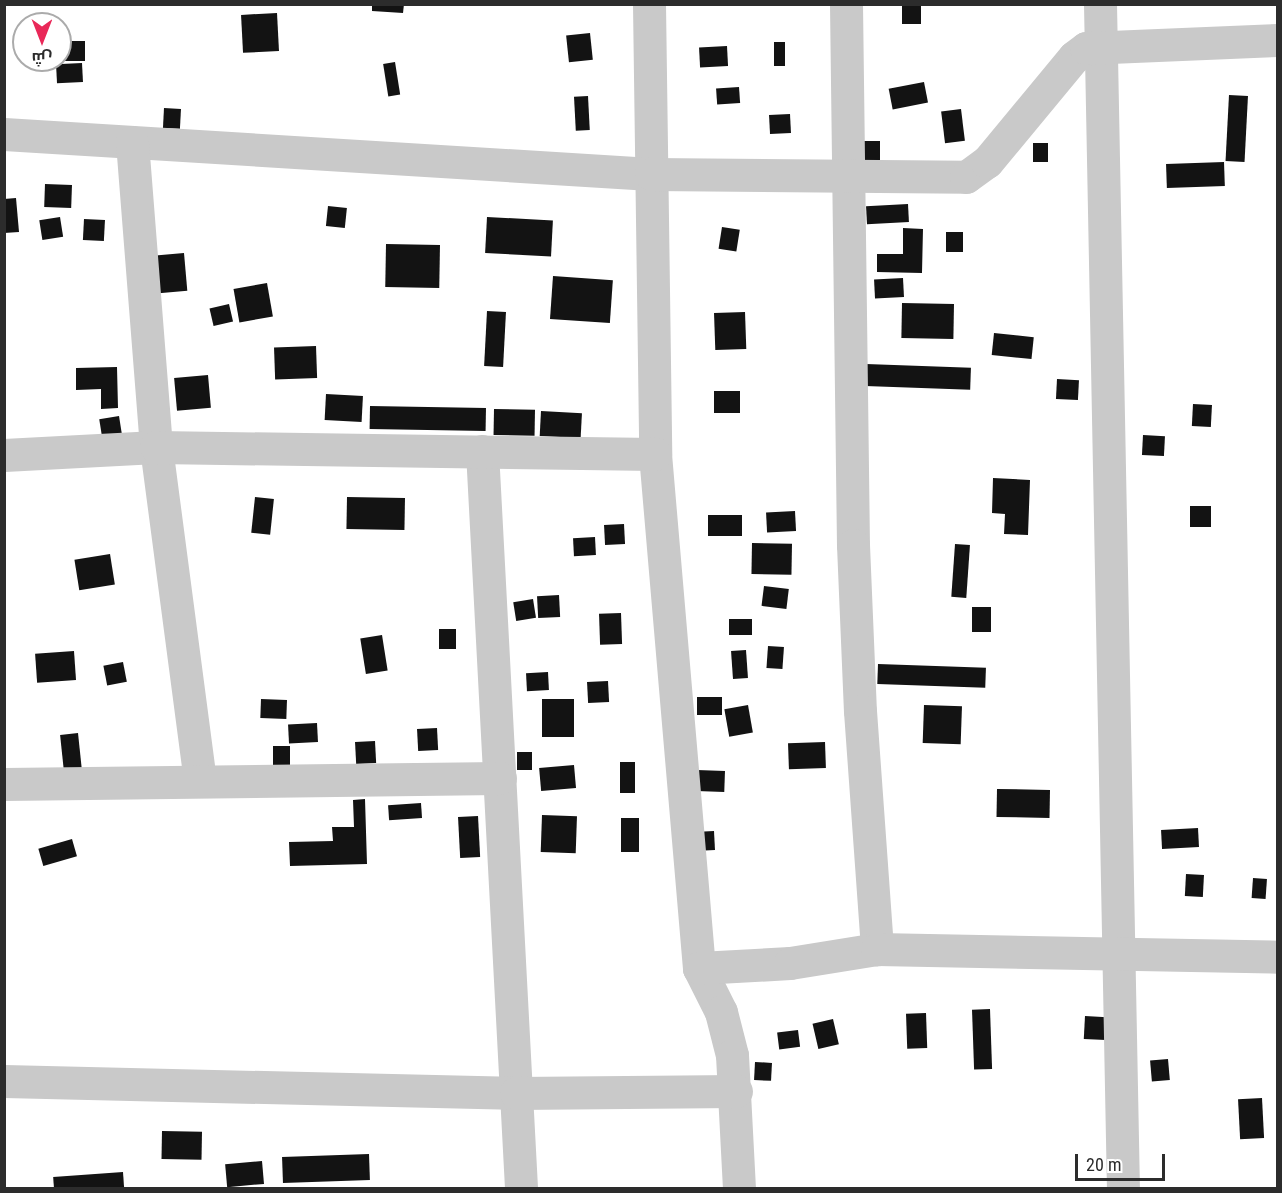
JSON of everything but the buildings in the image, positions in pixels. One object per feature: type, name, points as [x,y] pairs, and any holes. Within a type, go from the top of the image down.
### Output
[{"type":"street","points":[[649,4],[655,454],[699,968],[728,1033],[736,1091],[740,1188]]},
{"type":"street","points":[[846,4],[846,175],[860,711],[877,949]]},
{"type":"street","points":[[1100,4],[1103,46],[1116,957],[1123,1188]]},
{"type":"street","points":[[4,134],[651,174],[966,177],[976,173],[1074,57],[1086,48],[1278,40]]},
{"type":"street","points":[[132,142],[156,447],[200,781]]},
{"type":"street","points":[[4,455],[156,447],[655,454]]},
{"type":"street","points":[[482,451],[520,1188]]},
{"type":"street","points":[[4,784],[500,778]]},
{"type":"street","points":[[699,968],[790,963],[877,949],[1116,957],[1278,957]]},
{"type":"street","points":[[4,1081],[516,1093],[736,1091]]}]
